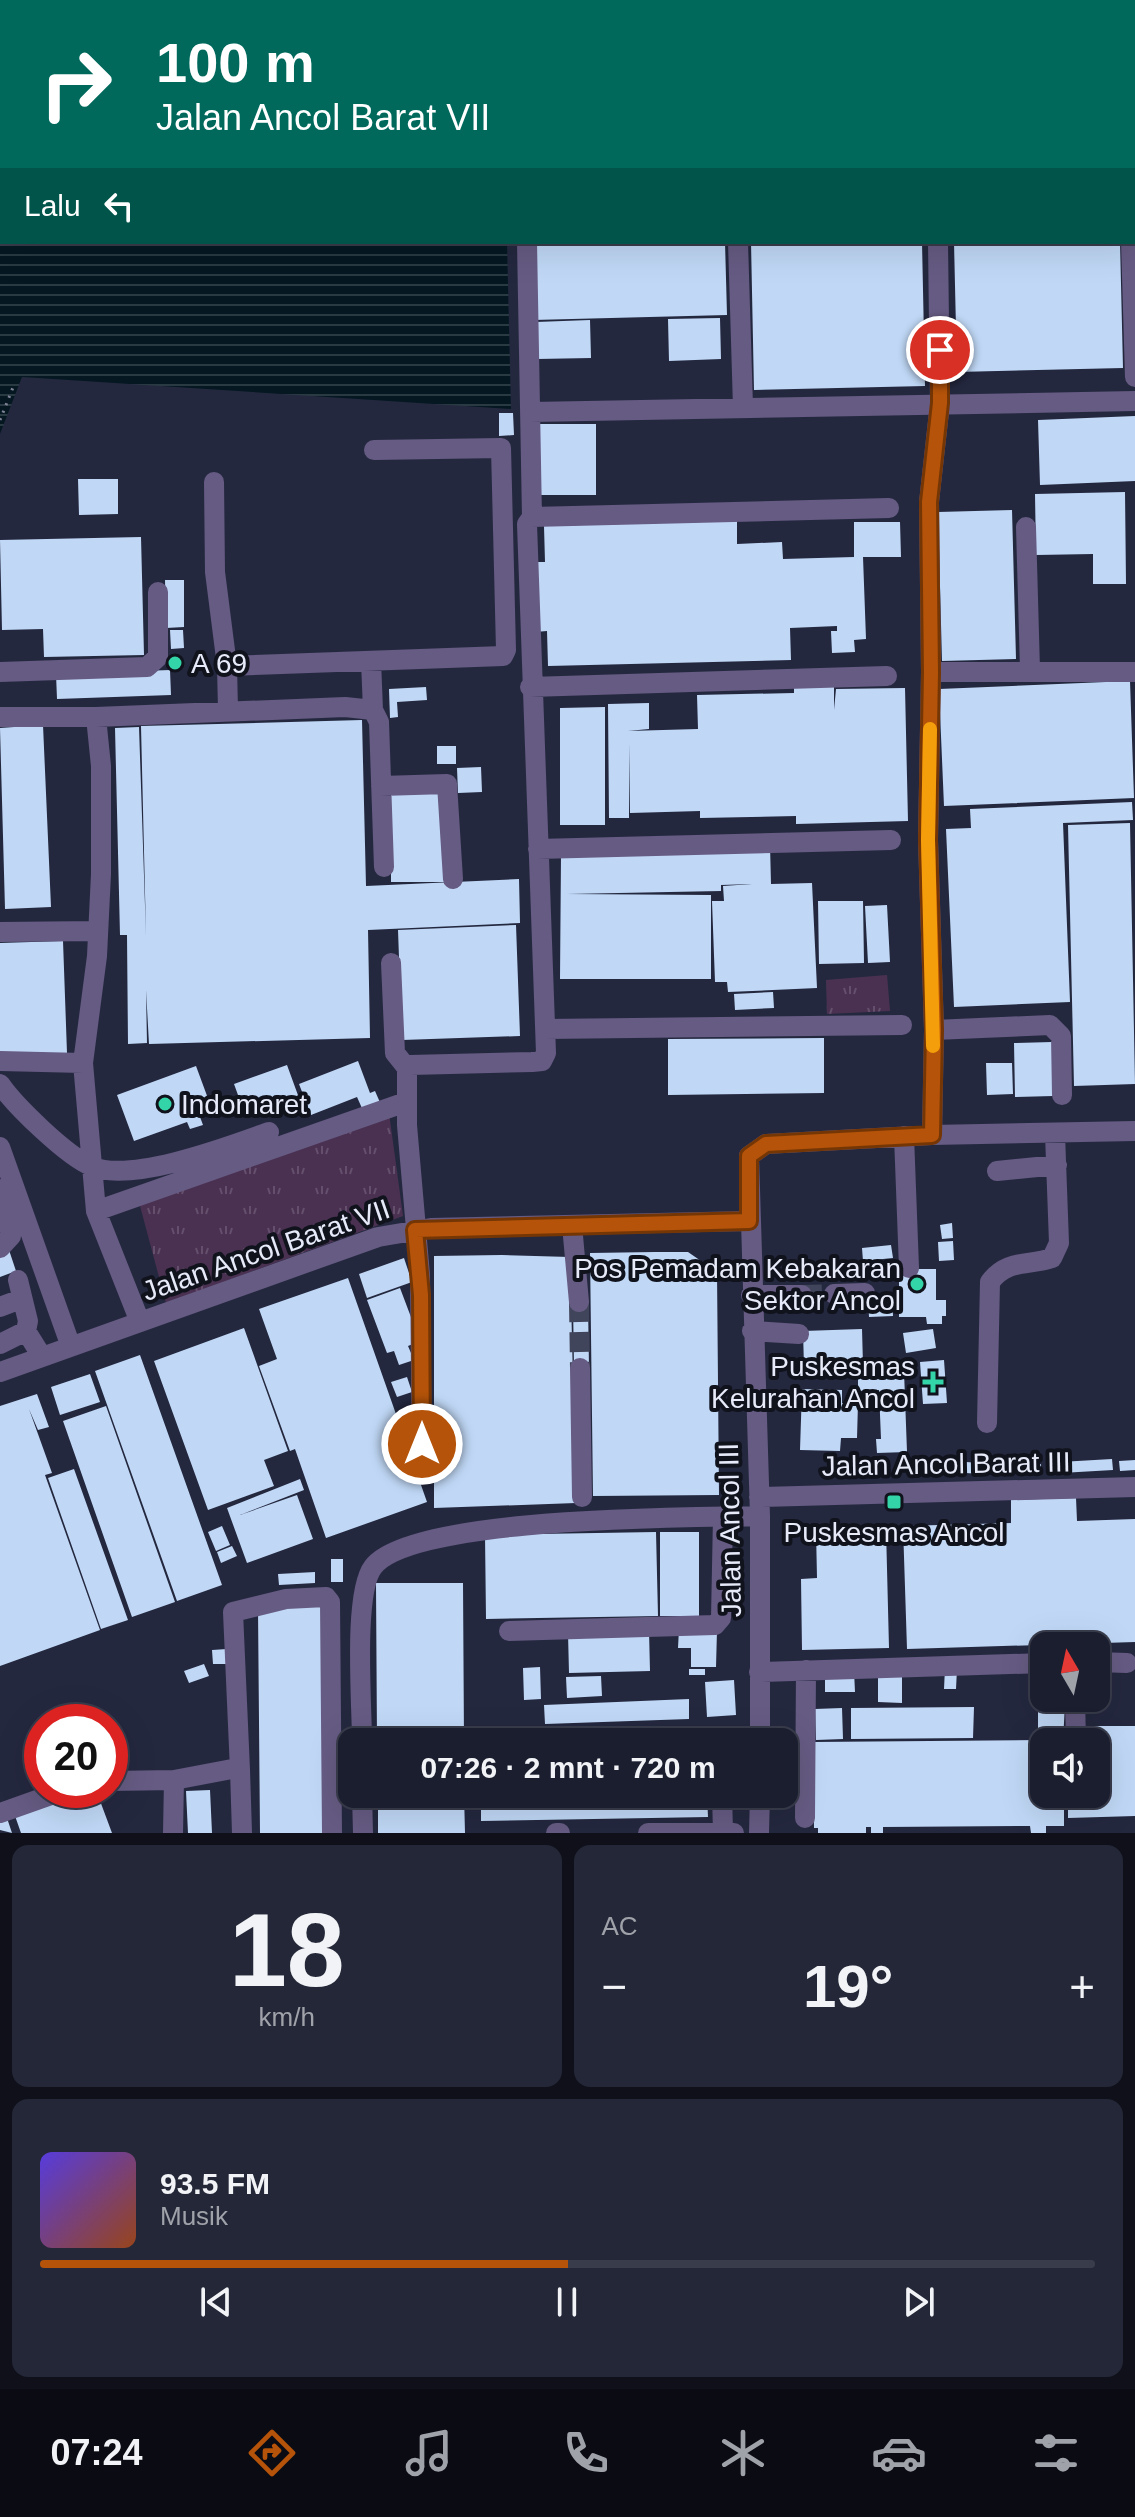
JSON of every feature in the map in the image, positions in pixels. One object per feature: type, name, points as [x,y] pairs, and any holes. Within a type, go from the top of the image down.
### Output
[{"type":"street","points":[[407,1068],[410,1065],[542,1061],[546,1029],[530,687],[527,524],[532,517],[527,244]]},
{"type":"street","points":[[738,244],[743,407]]},
{"type":"street","points":[[932,1135],[934,1030],[928,840],[931,672],[929,502],[940,403],[938,244]]},
{"type":"street","points":[[1131,244],[1135,377]]},
{"type":"street","points":[[531,412],[1135,401]]},
{"type":"street","points":[[227,666],[503,656],[506,650],[501,448],[374,450]]},
{"type":"street","points":[[214,482],[215,572],[227,666],[228,710]]},
{"type":"street","points":[[532,517],[889,508]]},
{"type":"street","points":[[1026,527],[1030,670]]},
{"type":"street","points":[[0,672],[147,667],[158,657],[158,592]]},
{"type":"street","points":[[371,661],[373,710],[379,722],[384,867]]},
{"type":"street","points":[[931,672],[1135,672]]},
{"type":"street","points":[[530,687],[887,676]]},
{"type":"street","points":[[0,717],[96,717],[345,707],[373,710]]},
{"type":"street","points":[[96,717],[101,821],[97,956],[83,1063],[96,1211],[140,1322]]},
{"type":"street","points":[[381,786],[447,784],[453,879]]},
{"type":"street","points":[[538,849],[891,840]]},
{"type":"street","points":[[0,932],[97,931]]},
{"type":"street","points":[[391,963],[395,1053],[407,1068],[406,1102],[421,1295],[422,1468]]},
{"type":"street","points":[[546,1029],[902,1025]]},
{"type":"street","points":[[934,1030],[1050,1025],[1061,1036],[1062,1095]]},
{"type":"street","points":[[0,1061],[83,1063]]},
{"type":"street","points":[[0,1084],[11,1100],[44,1130],[91,1166],[117,1170],[192,1159],[269,1132]]},
{"type":"street","points":[[96,1211],[406,1102]]},
{"type":"street","name":"Jalan Ancol III","points":[[760,1728],[760,1506],[752,1331],[749,1156],[756,1148],[766,1144],[932,1135],[1135,1131]]},
{"type":"street","points":[[987,1423],[990,1282],[998,1271],[1019,1262],[1039,1262],[1052,1258],[1059,1243],[1055,1134]]},
{"type":"street","points":[[904,1136],[909,1268]]},
{"type":"street","points":[[0,1147],[70,1344]]},
{"type":"street","points":[[997,1171],[1057,1165]]},
{"type":"street","points":[[0,1183],[11,1222],[11,1236],[0,1248]]},
{"type":"street","name":"Jalan Ancol Barat VII","points":[[0,1372],[70,1344],[378,1237],[415,1230],[749,1221]]},
{"type":"street","points":[[572,1225],[579,1302]]},
{"type":"street","points":[[0,1307],[20,1289],[28,1321],[26,1331],[41,1355]]},
{"type":"street","points":[[834,1294],[865,1293]]},
{"type":"street","points":[[751,1295],[802,1295]]},
{"type":"street","points":[[0,1344],[26,1331]]},
{"type":"street","points":[[752,1331],[799,1334]]},
{"type":"street","points":[[580,1368],[582,1497]]},
{"type":"street","name":"Jalan Ancol Barat III","points":[[362,1728],[361,1610],[371,1568],[387,1552],[414,1542],[476,1528],[723,1516],[760,1506],[1135,1487]]},
{"type":"street","points":[[509,1631],[715,1625],[721,1618],[723,1516]]},
{"type":"street","points":[[242,1833],[233,1612],[286,1599],[326,1597],[330,1602],[332,1833]]},
{"type":"street","points":[[1110,1662],[1127,1663]]},
{"type":"street","points":[[759,1672],[1030,1663]]},
{"type":"street","points":[[805,1818],[806,1670]]},
{"type":"street","points":[[128,1781],[174,1780],[195,1773],[240,1770]]},
{"type":"street","points":[[173,1833],[174,1780]]},
{"type":"street","points":[[0,1813],[24,1805]]},
{"type":"street","points":[[362,1808],[363,1833]]},
{"type":"street","points":[[648,1833],[728,1832],[724,1808]]},
{"type":"street","points":[[759,1833],[760,1808]]},
{"type":"path","points":[[0,420],[14,385]]},
{"type":"green space","points":[[887,975],[890,1011],[827,1014],[826,980]]},
{"type":"green space","points":[[389,1113],[403,1216],[166,1303],[139,1202]]},
{"type":"water","points":[[0,244],[507,244],[511,409],[22,377],[0,434]]},
{"type":"building","points":[[531,244],[725,244],[727,315],[533,320]]},
{"type":"building","points":[[751,244],[922,244],[925,386],[754,390]]},
{"type":"building","points":[[954,244],[1120,244],[1123,368],[957,372]]},
{"type":"building","points":[[720,318],[721,359],[669,361],[668,319]]},
{"type":"building","points":[[590,320],[591,358],[537,359],[536,322]]},
{"type":"building","points":[[499,413],[513,413],[514,435],[499,436]]},
{"type":"building","points":[[1135,416],[1135,481],[1040,485],[1038,420]]},
{"type":"building","points":[[535,424],[596,424],[596,495],[536,495]]},
{"type":"building","points":[[78,479],[118,479],[118,514],[79,515]]},
{"type":"building","points":[[1125,492],[1126,584],[1093,584],[1093,554],[1036,555],[1035,494]]},
{"type":"building","points":[[1012,510],[1016,659],[942,661],[938,512]]},
{"type":"building","points":[[737,521],[737,544],[782,542],[783,559],[854,557],[854,522],[900,522],[901,557],[863,557],[866,639],[854,640],[855,652],[832,653],[831,631],[837,631],[837,626],[790,628],[791,660],[548,666],[547,631],[535,632],[534,562],[545,562],[544,526]]},
{"type":"building","points":[[141,537],[144,655],[44,657],[43,629],[2,630],[0,540]]},
{"type":"building","points":[[165,580],[184,580],[184,627],[166,628]]},
{"type":"building","points":[[170,630],[183,630],[184,648],[171,649]]},
{"type":"building","points":[[170,670],[171,695],[57,699],[56,674]]},
{"type":"building","points":[[1130,681],[1134,798],[944,806],[939,689]]},
{"type":"building","points":[[834,684],[834,710],[836,689],[905,688],[908,821],[796,824],[796,816],[700,818],[700,811],[630,813],[629,743],[629,818],[609,818],[608,704],[649,703],[649,729],[628,731],[698,729],[697,695],[794,693],[794,685]]},
{"type":"building","points":[[426,687],[427,700],[397,702],[398,717],[390,718],[389,689]]},
{"type":"building","points":[[605,707],[605,825],[560,825],[560,708]]},
{"type":"building","points":[[362,720],[366,886],[519,879],[520,923],[368,930],[370,1038],[149,1044],[146,990],[147,1043],[128,1044],[127,935],[120,935],[115,728],[139,727],[146,935],[141,726]]},
{"type":"building","points":[[43,725],[51,907],[5,909],[0,728]]},
{"type":"building","points":[[437,746],[456,746],[456,764],[437,764]]},
{"type":"building","points":[[481,767],[482,792],[458,793],[457,768]]},
{"type":"building","points":[[391,789],[443,789],[444,882],[391,882]]},
{"type":"building","points":[[1132,802],[1133,820],[1063,823],[1070,1002],[954,1007],[946,829],[971,828],[970,809]]},
{"type":"building","points":[[1130,823],[1135,1084],[1074,1086],[1068,825]]},
{"type":"building","points":[[770,845],[771,884],[812,883],[817,988],[728,992],[727,982],[715,982],[712,901],[724,901],[723,886],[752,884],[721,885],[721,891],[567,894],[711,895],[711,979],[560,979],[561,855]]},
{"type":"building","points":[[818,901],[863,901],[864,963],[819,964]]},
{"type":"building","points":[[887,905],[890,962],[868,963],[865,906]]},
{"type":"building","points":[[516,925],[520,1036],[402,1040],[398,930]]},
{"type":"building","points":[[63,941],[67,1053],[0,1055],[0,943]]},
{"type":"building","points":[[773,992],[774,1008],[735,1010],[734,994]]},
{"type":"building","points":[[824,1038],[824,1093],[668,1095],[668,1039]]},
{"type":"building","points":[[1052,1042],[1053,1096],[1015,1097],[1014,1043]]},
{"type":"building","points":[[358,1061],[370,1093],[375,1091],[382,1107],[365,1115],[357,1097],[311,1115],[299,1084]]},
{"type":"building","points":[[986,1063],[1012,1063],[1013,1094],[987,1095]]},
{"type":"building","points":[[287,1065],[299,1098],[246,1117],[234,1084]]},
{"type":"building","name":"Indomaret","points":[[196,1066],[213,1112],[200,1117],[203,1125],[190,1129],[187,1122],[134,1141],[117,1095]]},
{"type":"building","points":[[301,1099],[305,1112],[291,1117],[287,1104]]},
{"type":"building","points":[[952,1223],[953,1238],[942,1239],[940,1225]]},
{"type":"building","points":[[953,1241],[954,1260],[939,1261],[938,1242]]},
{"type":"building","points":[[891,1245],[893,1258],[863,1261],[862,1248]]},
{"type":"building","points":[[9,1250],[16,1271],[0,1277],[0,1253]]},
{"type":"building","points":[[688,1252],[717,1272],[719,1495],[593,1496],[590,1253]]},
{"type":"building","points":[[434,1256],[570,1257],[576,1503],[434,1508]]},
{"type":"building","points":[[404,1258],[412,1282],[367,1298],[359,1274]]},
{"type":"building","name":"Pos Pemadam Kebakaran Sektor Ancol","points":[[899,1269],[936,1269],[936,1300],[946,1300],[946,1316],[942,1316],[942,1324],[927,1324],[926,1317],[899,1317]]},
{"type":"building","points":[[348,1278],[427,1502],[326,1538],[295,1449],[290,1451],[259,1366],[277,1359],[259,1309]]},
{"type":"building","points":[[400,1288],[420,1341],[408,1346],[414,1360],[399,1365],[394,1351],[387,1353],[367,1300]]},
{"type":"building","points":[[892,1296],[893,1316],[869,1317],[868,1298]]},
{"type":"building","points":[[573,1303],[588,1303],[589,1368],[574,1368]]},
{"type":"building","points":[[244,1328],[288,1451],[264,1460],[274,1486],[208,1510],[154,1361]]},
{"type":"building","points":[[862,1329],[863,1365],[804,1367],[803,1331]]},
{"type":"building","points":[[933,1329],[936,1348],[906,1353],[903,1333]]},
{"type":"building","points":[[140,1355],[222,1585],[177,1601],[95,1371]]},
{"type":"building","name":"Puskesmas Kelurahan Ancol","points":[[944,1360],[947,1403],[923,1404],[920,1362]]},
{"type":"building","points":[[904,1371],[907,1452],[877,1453],[876,1439],[881,1439],[879,1390],[858,1391],[858,1373]]},
{"type":"building","points":[[90,1374],[100,1402],[60,1415],[51,1387]]},
{"type":"building","points":[[407,1377],[412,1392],[397,1397],[391,1382]]},
{"type":"building","points":[[802,1389],[842,1390],[842,1403],[858,1403],[857,1438],[841,1438],[840,1451],[800,1450]]},
{"type":"building","points":[[37,1394],[49,1427],[38,1430],[29,1409],[52,1473],[45,1475],[100,1630],[0,1666],[0,1406]]},
{"type":"building","points":[[106,1406],[175,1602],[132,1617],[63,1421]]},
{"type":"building","points":[[1112,1459],[1113,1470],[1061,1473],[1060,1462]]},
{"type":"building","points":[[1135,1460],[1135,1470],[1120,1471],[1119,1461]]},
{"type":"building","points":[[966,1462],[981,1463],[980,1474],[966,1473]]},
{"type":"building","points":[[988,1463],[1041,1464],[1041,1473],[987,1473]]},
{"type":"building","points":[[74,1469],[128,1620],[101,1629],[48,1478]]},
{"type":"building","points":[[300,1479],[304,1490],[240,1515],[297,1495],[313,1539],[247,1563],[227,1508]]},
{"type":"building","points":[[1076,1498],[1077,1521],[1135,1519],[1135,1642],[1110,1643],[1110,1632],[1030,1632],[1030,1645],[907,1649],[903,1526],[1011,1523],[1011,1500]]},
{"type":"building","points":[[222,1526],[230,1545],[216,1551],[208,1532]]},
{"type":"building","points":[[886,1529],[889,1648],[802,1650],[801,1579],[817,1578],[816,1530]]},
{"type":"building","points":[[656,1532],[658,1616],[486,1619],[485,1535]]},
{"type":"building","points":[[660,1532],[699,1532],[699,1616],[660,1616]]},
{"type":"building","points":[[232,1546],[237,1556],[221,1563],[217,1552]]},
{"type":"building","points":[[331,1559],[343,1559],[343,1582],[331,1582]]},
{"type":"building","points":[[315,1572],[315,1583],[279,1585],[278,1574]]},
{"type":"building","points":[[376,1583],[463,1583],[464,1728],[377,1728]]},
{"type":"building","points":[[326,1603],[328,1833],[260,1833],[258,1609]]},
{"type":"building","points":[[679,1629],[717,1630],[716,1667],[691,1667],[691,1648],[678,1648]]},
{"type":"building","points":[[649,1631],[650,1671],[569,1673],[568,1633]]},
{"type":"building","points":[[227,1649],[227,1664],[213,1664],[212,1650]]},
{"type":"building","points":[[204,1664],[209,1676],[189,1683],[184,1671]]},
{"type":"building","points":[[540,1667],[541,1699],[524,1700],[523,1668]]},
{"type":"building","points":[[945,1668],[957,1669],[956,1689],[944,1689]]},
{"type":"building","points":[[689,1669],[705,1669],[705,1675],[689,1675]]},
{"type":"building","points":[[825,1671],[854,1671],[855,1692],[825,1692]]},
{"type":"building","points":[[878,1674],[902,1674],[902,1703],[878,1702]]},
{"type":"building","points":[[601,1676],[602,1696],[567,1698],[566,1677]]},
{"type":"building","points":[[734,1680],[736,1715],[707,1717],[705,1682]]},
{"type":"building","points":[[689,1699],[689,1719],[545,1724],[544,1705]]},
{"type":"building","points":[[974,1707],[973,1738],[851,1739],[851,1708]]},
{"type":"building","points":[[842,1708],[843,1739],[816,1740],[815,1709]]},
{"type":"building","points":[[1038,1712],[1065,1712],[1064,1728],[1038,1728]]},
{"type":"building","points":[[1135,1726],[1135,1816],[1068,1818],[1068,1808],[1110,1808],[1110,1728],[1086,1728]]},
{"type":"building","points":[[1030,1740],[1030,1808],[1064,1808],[1064,1826],[1046,1826],[1046,1833],[1031,1833],[1030,1826],[883,1827],[883,1833],[871,1833],[871,1827],[866,1827],[866,1833],[818,1833],[818,1828],[814,1828],[813,1742]]},
{"type":"building","points":[[210,1790],[212,1833],[188,1833],[186,1791]]},
{"type":"building","points":[[29,1808],[103,1808],[112,1833],[21,1833],[14,1813]]},
{"type":"building","points":[[378,1808],[464,1808],[465,1833],[378,1833]]},
{"type":"building","points":[[481,1808],[708,1808],[708,1817],[481,1821]]},
{"type":"building","points":[[6,1815],[12,1833],[0,1830],[0,1817]]},
{"type":"tunnel","points":[[802,1295],[834,1294]]},
{"type":"tunnel","points":[[579,1302],[580,1368]]},
{"type":"slow traffic","points":[[930,729],[928,840],[933,1046]]},
{"type":"place","name":"A 69","points":[[175,663]]},
{"type":"place","name":"Indomaret","points":[[165,1104]]},
{"type":"place","name":"Pos Pemadam Kebakaran Sektor Ancol","points":[[917,1284]]},
{"type":"place","name":"Puskesmas Kelurahan Ancol","points":[[933,1382]]},
{"type":"place","name":"Puskesmas Ancol","points":[[894,1502]]},
{"type":"route","points":[[422,1444],[421,1295],[415,1230],[749,1221],[749,1156],[756,1148],[766,1144],[932,1135],[934,1030],[928,840],[931,672],[929,502],[940,403],[940,350]]}]
